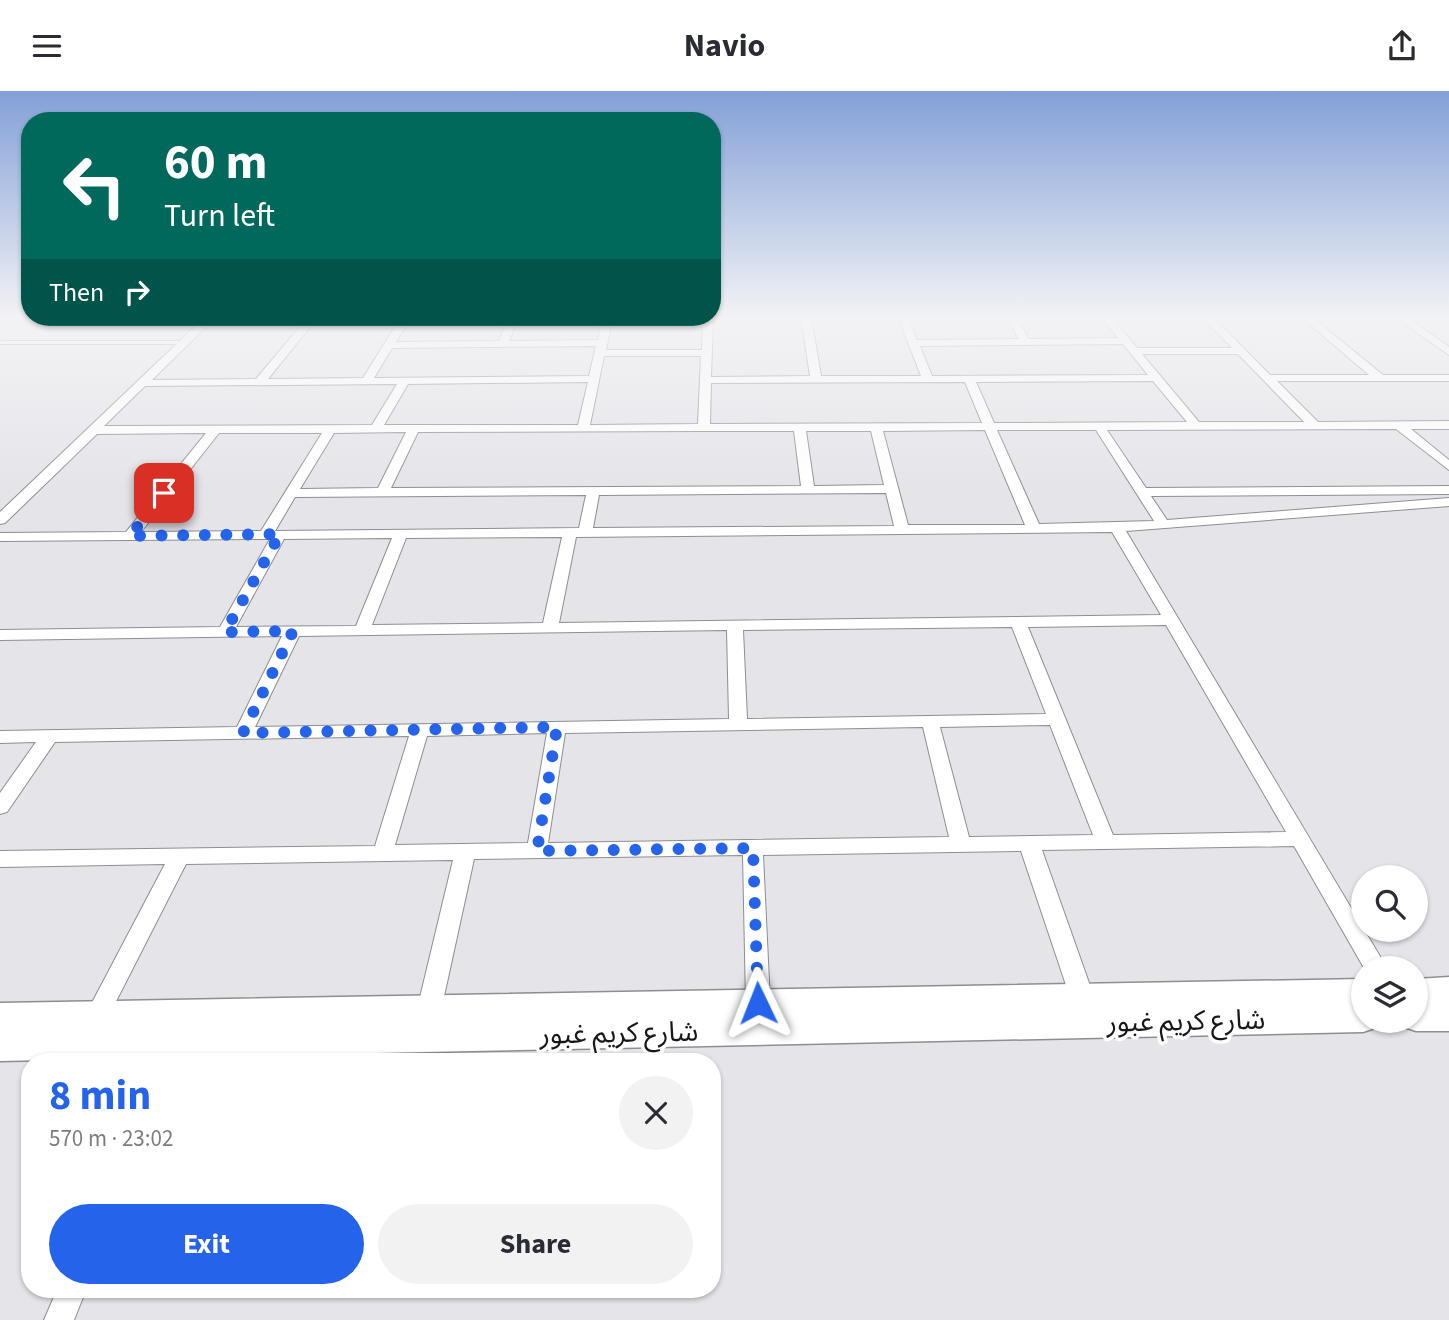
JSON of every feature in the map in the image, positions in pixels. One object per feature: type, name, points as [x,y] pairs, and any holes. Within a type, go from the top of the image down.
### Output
[{"type":"street","points":[[0,520],[152,374]]},
{"type":"street","points":[[259,382],[265,374]]},
{"type":"street","points":[[366,381],[370,374]]},
{"type":"street","points":[[583,428],[595,374]]},
{"type":"street","points":[[704,428],[706,374]]},
{"type":"street","points":[[815,374],[816,379]]},
{"type":"street","points":[[926,374],[928,379]]},
{"type":"street","points":[[1154,374],[1196,426]]},
{"type":"street","points":[[1264,374],[1315,426]]},
{"type":"street","points":[[1376,374],[1380,378]]},
{"type":"street","points":[[706,380],[1157,378]]},
{"type":"street","points":[[1268,378],[1449,378]]},
{"type":"street","points":[[143,383],[594,379]]},
{"type":"street","points":[[969,379],[1034,529]]},
{"type":"street","points":[[376,429],[404,381]]},
{"type":"street","points":[[1399,425],[1449,466]]},
{"type":"street","points":[[94,430],[1449,425]]},
{"type":"street","points":[[1099,426],[1164,526]]},
{"type":"street","points":[[876,427],[902,530]]},
{"type":"street","points":[[800,428],[808,490]]},
{"type":"street","points":[[225,632],[291,493],[330,429]]},
{"type":"street","points":[[383,492],[414,429]]},
{"type":"street","points":[[130,536],[215,430]]},
{"type":"street","points":[[291,493],[892,489]]},
{"type":"street","points":[[1141,492],[1449,490]]},
{"type":"street","points":[[550,628],[593,491]]},
{"type":"street","points":[[0,537],[1117,529],[1449,502]]},
{"type":"street","points":[[1117,529],[1369,956]]},
{"type":"street","points":[[362,630],[401,534]]},
{"type":"street","points":[[2,637],[1172,620]]},
{"type":"street","points":[[1018,622],[1107,842]]},
{"type":"street","points":[[735,626],[738,724]]},
{"type":"street","points":[[243,733],[293,631]]},
{"type":"street","points":[[0,737],[1057,719]]},
{"type":"street","points":[[930,721],[961,845]]},
{"type":"street","points":[[537,851],[557,727]]},
{"type":"street","points":[[383,853],[420,730]]},
{"type":"street","points":[[0,807],[50,736]]},
{"type":"street","points":[[0,859],[1302,839]]},
{"type":"street","points":[[1029,843],[1082,997]]},
{"type":"street","points":[[753,848],[758,1003]]},
{"type":"street","points":[[429,1010],[465,852]]},
{"type":"street","points":[[97,1016],[179,857]]},
{"type":"street","points":[[1428,992],[1449,991]]},
{"type":"street","name":"شارع كريم غبور","points":[[0,1047],[176,1052],[507,1022],[758,1003],[1351,993]]},
{"type":"street","name":"شارع كريم غبور","points":[[0,1017],[429,1010],[507,1022],[1351,1018]]},
{"type":"street","points":[[1428,1017],[1449,1017]]},
{"type":"street","points":[[59,1320],[69,1298]]},
{"type":"route","points":[[164,493],[130,536],[280,534],[225,632],[293,631],[243,733],[557,727],[537,851],[753,848],[758,1003]]}]
